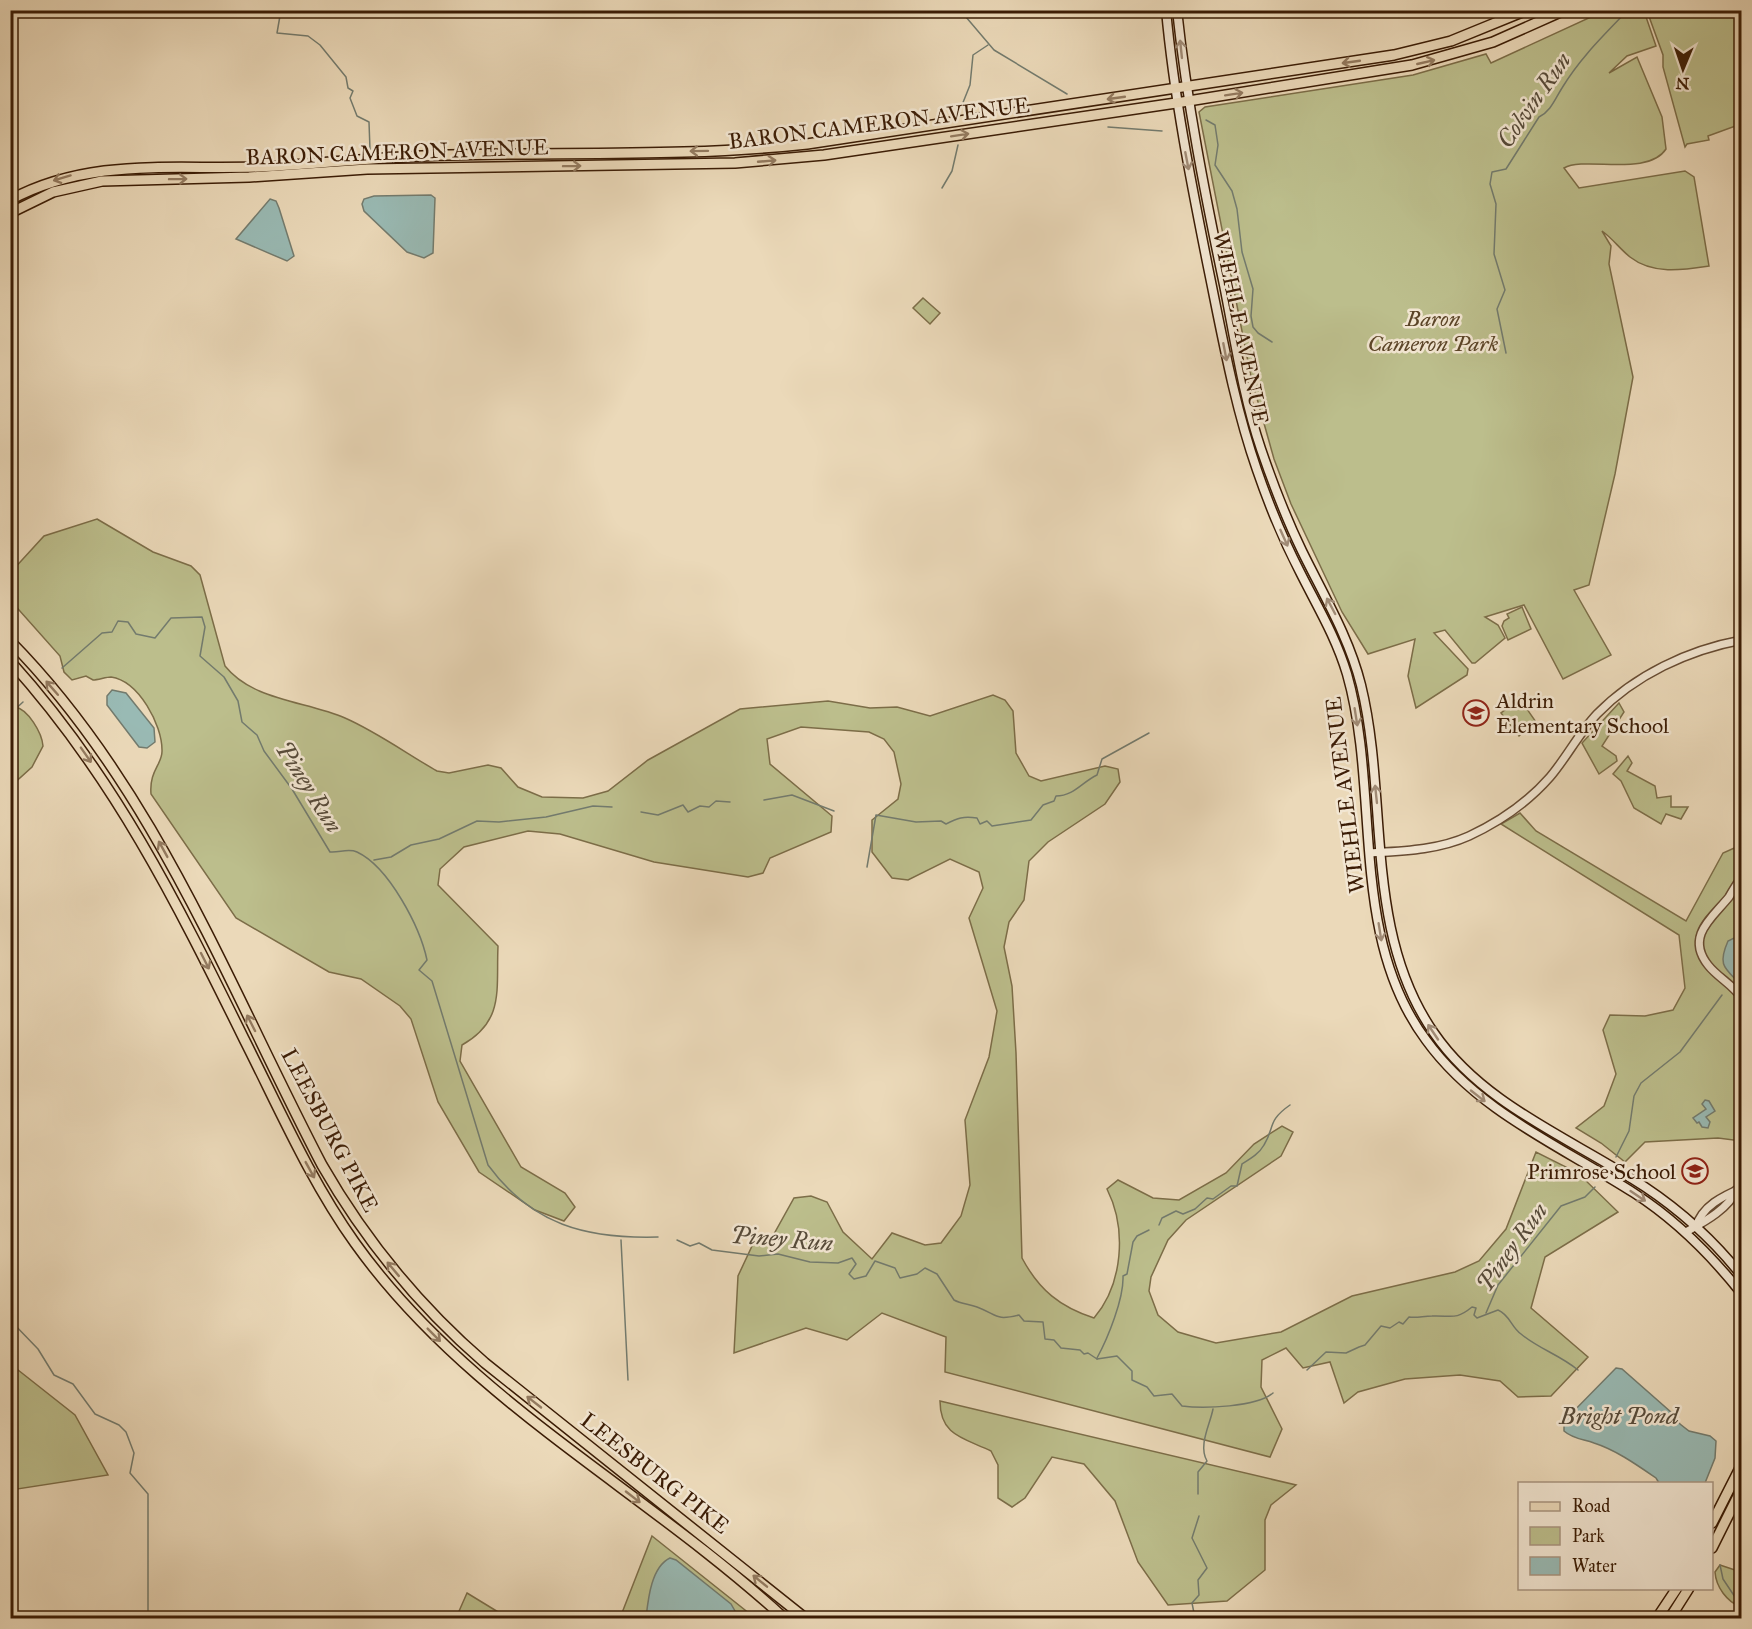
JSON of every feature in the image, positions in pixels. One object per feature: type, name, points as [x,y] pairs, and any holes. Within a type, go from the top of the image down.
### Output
[{"type":"main road","name":"WIEHLE AVENUE","points":[[1166,10],[1176,103],[1230,373],[1247,441],[1279,528],[1328,624],[1347,673],[1358,728],[1383,948],[1401,1001],[1441,1061],[1463,1084],[1509,1118],[1651,1204],[1686,1232],[1742,1294]]},
{"type":"main road","name":"WIEHLE AVENUE","points":[[1177,10],[1188,101],[1241,372],[1260,445],[1288,520],[1345,634],[1358,675],[1368,727],[1396,951],[1414,999],[1430,1027],[1451,1055],[1482,1086],[1659,1197],[1696,1227],[1742,1276]]},
{"type":"main road","name":"BARON CAMERON AVENUE","points":[[10,200],[56,180],[105,170],[261,167],[416,156],[754,148],[835,140],[1186,88],[1414,51],[1471,34],[1527,10]]},
{"type":"main road","name":"BARON CAMERON AVENUE","points":[[10,213],[53,192],[102,181],[249,177],[367,169],[758,161],[834,153],[1176,103],[1429,61],[1493,42],[1565,10]]},
{"type":"main road","name":"LEESBURG PIKE","points":[[10,641],[81,724],[155,834],[322,1165],[368,1238],[435,1317],[485,1363],[805,1618]]},
{"type":"main road","name":"LEESBURG PIKE","points":[[10,661],[70,732],[138,834],[322,1192],[378,1273],[454,1354],[784,1618]]},
{"type":"main road","points":[[274,1099],[286,1106],[306,1146],[322,1165]]},
{"type":"main road","points":[[522,1410],[551,1426],[588,1454],[597,1451]]},
{"type":"main road","points":[[1713,1521],[1742,1464]]},
{"type":"main road","points":[[1713,1546],[1742,1488]]},
{"type":"main road","points":[[1656,1618],[1676,1590]]},
{"type":"main road","points":[[1670,1618],[1688,1590]]},
{"type":"street","points":[[1371,853],[1438,846],[1468,836],[1492,824],[1524,801],[1549,778],[1597,714],[1638,681],[1679,659],[1742,640]]},
{"type":"street","points":[[1742,877],[1730,895],[1707,918],[1700,941],[1707,964],[1738,992],[1742,999]]},
{"type":"street","points":[[1686,1232],[1696,1227],[1703,1212],[1728,1192],[1739,1189]]},
{"type":"green space","name":"Baron Cameron Park","points":[[1606,10],[1644,11],[1656,46],[1627,56],[1609,73],[1637,57],[1662,117],[1666,149],[1657,157],[1645,162],[1586,164],[1564,168],[1579,188],[1685,171],[1694,177],[1709,266],[1679,270],[1648,267],[1630,257],[1602,231],[1611,246],[1609,264],[1633,377],[1615,474],[1589,585],[1574,590],[1611,655],[1563,679],[1524,605],[1485,617],[1498,625],[1505,638],[1475,663],[1472,663],[1445,630],[1434,633],[1468,669],[1467,675],[1416,708],[1408,676],[1415,639],[1368,654],[1342,612],[1291,504],[1274,459],[1251,377],[1199,112],[1205,107],[1413,75],[1486,54],[1491,63]]},
{"type":"green space","points":[[1647,11],[1741,11],[1741,124],[1708,136],[1709,140],[1687,144],[1685,147],[1663,67],[1663,55]]},
{"type":"green space","points":[[923,298],[940,313],[930,324],[913,308]]},
{"type":"green space","points":[[97,519],[153,552],[191,566],[200,575],[225,666],[237,678],[281,699],[345,718],[380,736],[437,771],[449,773],[488,765],[501,768],[518,787],[542,797],[583,798],[608,791],[648,760],[740,709],[828,701],[870,708],[897,707],[930,716],[993,695],[1005,700],[1013,711],[1016,753],[1029,776],[1041,781],[1105,766],[1118,769],[1120,782],[1105,804],[1048,842],[1029,861],[1024,900],[1009,922],[1004,947],[1012,986],[1016,1053],[1022,1258],[1043,1288],[1061,1303],[1094,1318],[1111,1289],[1119,1256],[1117,1221],[1107,1189],[1118,1180],[1153,1198],[1179,1200],[1226,1173],[1254,1144],[1282,1126],[1293,1132],[1281,1156],[1186,1220],[1168,1240],[1151,1277],[1149,1291],[1158,1315],[1178,1332],[1216,1343],[1281,1332],[1352,1296],[1455,1272],[1479,1261],[1506,1229],[1536,1152],[1578,1173],[1618,1212],[1545,1257],[1531,1308],[1588,1357],[1551,1396],[1518,1397],[1500,1381],[1460,1375],[1405,1379],[1358,1392],[1344,1403],[1330,1362],[1303,1368],[1286,1348],[1262,1360],[1261,1387],[1282,1429],[1270,1457],[945,1372],[946,1337],[882,1313],[847,1340],[806,1328],[734,1353],[738,1276],[753,1244],[770,1241],[794,1198],[811,1196],[827,1202],[843,1232],[872,1259],[892,1233],[925,1245],[941,1243],[961,1216],[970,1185],[965,1120],[989,1057],[997,1011],[969,918],[983,888],[979,872],[950,859],[908,880],[892,878],[872,852],[872,820],[898,799],[901,784],[894,752],[884,739],[869,732],[801,727],[767,739],[770,764],[832,816],[831,832],[770,858],[763,873],[748,877],[654,862],[560,834],[528,831],[464,847],[440,869],[438,885],[498,946],[497,990],[492,1014],[476,1036],[462,1045],[460,1061],[521,1167],[565,1193],[575,1207],[564,1221],[535,1210],[479,1172],[438,1102],[411,1019],[400,1006],[361,979],[329,972],[236,918],[151,794],[152,779],[162,750],[158,729],[147,706],[131,687],[121,680],[111,677],[93,680],[86,676],[72,680],[64,672],[60,656],[11,601],[11,572],[44,536]]},
{"type":"green space","points":[[1522,607],[1531,629],[1508,640],[1502,626],[1504,621],[1509,618],[1507,614]]},
{"type":"green space","points":[[1520,699],[1536,722],[1519,736],[1501,713]]},
{"type":"green space","points":[[1619,703],[1624,712],[1602,746],[1616,756],[1617,761],[1599,774],[1582,743]]},
{"type":"green space","points":[[15,707],[25,712],[34,722],[43,746],[32,767],[11,786],[11,708]]},
{"type":"green space","points":[[1628,756],[1632,763],[1627,771],[1655,786],[1657,798],[1671,796],[1671,807],[1688,807],[1681,819],[1666,814],[1661,824],[1634,808],[1621,781],[1613,774]]},
{"type":"green space","points":[[1520,813],[1536,831],[1686,921],[1723,853],[1741,845],[1741,1141],[1718,1138],[1645,1142],[1625,1162],[1601,1143],[1576,1128],[1604,1106],[1616,1074],[1603,1030],[1610,1015],[1645,1016],[1673,1010],[1685,988],[1679,935],[1501,824]]},
{"type":"green space","points":[[13,1366],[75,1415],[108,1475],[11,1490],[10,1367]]},
{"type":"green space","points":[[940,1401],[1296,1485],[1271,1505],[1265,1520],[1265,1570],[1227,1601],[1168,1605],[1138,1562],[1115,1501],[1084,1464],[1052,1457],[1025,1498],[1012,1507],[998,1498],[998,1465],[991,1451],[963,1439],[949,1429],[941,1413]]},
{"type":"green space","points":[[652,1536],[755,1618],[620,1618]]},
{"type":"green space","points":[[1720,1565],[1741,1572],[1741,1607],[1731,1602],[1720,1588],[1715,1572]]},
{"type":"green space","points":[[467,1593],[508,1618],[456,1618]]},
{"type":"water","points":[[431,195],[435,198],[433,253],[424,258],[407,252],[364,211],[362,204],[364,199],[374,196]]},
{"type":"water","points":[[270,199],[276,201],[279,208],[294,256],[287,261],[236,239]]},
{"type":"water","points":[[112,690],[126,693],[154,728],[155,742],[147,748],[139,747],[107,705],[107,696]]},
{"type":"water","points":[[1736,937],[1741,940],[1741,985],[1724,966],[1723,961],[1728,941]]},
{"type":"water","points":[[1705,1100],[1709,1101],[1715,1111],[1706,1117],[1710,1122],[1708,1128],[1702,1127],[1693,1118],[1706,1109],[1702,1104]]},
{"type":"water","name":"Bright Pond","points":[[1616,1368],[1622,1369],[1689,1431],[1710,1436],[1716,1441],[1715,1458],[1705,1482],[1658,1482],[1656,1478],[1618,1454],[1567,1434],[1564,1431],[1564,1421]]},
{"type":"water","points":[[670,1558],[676,1560],[731,1604],[735,1611],[732,1618],[646,1618],[649,1593],[655,1576],[664,1562]]},
{"type":"waterway","points":[[281,10],[277,33],[308,36],[320,45],[346,77],[348,88],[353,91],[350,98],[357,116],[369,122],[370,150]]},
{"type":"waterway","points":[[960,10],[994,50],[1067,94]]},
{"type":"waterway","name":"Colvin Run","points":[[1506,353],[1497,309],[1505,290],[1494,254],[1496,204],[1490,184],[1492,172],[1506,169],[1539,117],[1550,108],[1569,77],[1593,47],[1628,10]]},
{"type":"waterway","points":[[962,105],[970,85],[973,55],[988,45]]},
{"type":"waterway","points":[[1206,120],[1215,125],[1218,145],[1215,165],[1232,191],[1237,209],[1242,252],[1253,289],[1251,316],[1253,327],[1272,342]]},
{"type":"waterway","points":[[1108,127],[1162,131]]},
{"type":"waterway","points":[[942,188],[952,171],[958,145]]},
{"type":"waterway","name":"Piney Run","points":[[62,668],[102,633],[112,632],[118,621],[128,622],[136,634],[155,638],[171,618],[202,617],[205,627],[200,656],[224,677],[238,701],[242,722],[257,735],[264,751],[292,789],[330,852],[354,851],[369,860],[391,884],[410,915],[418,931],[427,960],[419,970],[432,981],[488,1165],[523,1202],[542,1215],[562,1224],[607,1235],[658,1237]]},
{"type":"waterway","name":"Piney Run","points":[[10,714],[23,702]]},
{"type":"waterway","points":[[867,867],[876,815],[916,822],[941,821],[946,824],[961,818],[972,817],[977,818],[980,824],[987,821],[992,826],[1031,820],[1043,805],[1054,801],[1056,796],[1068,794],[1097,775],[1102,759],[1149,733]]},
{"type":"waterway","points":[[764,800],[792,795],[834,811]]},
{"type":"waterway","points":[[641,812],[658,815],[683,805],[688,812],[700,806],[709,807],[716,801],[730,802]]},
{"type":"waterway","points":[[374,860],[391,857],[411,845],[439,839],[477,821],[499,822],[546,817],[593,806],[612,807]]},
{"type":"waterway","name":"Piney Run","points":[[1616,1157],[1629,1131],[1634,1096],[1641,1083],[1680,1052],[1722,995]]},
{"type":"waterway","points":[[1159,1225],[1162,1218],[1176,1211],[1183,1214],[1195,1209],[1207,1198],[1213,1199],[1231,1186],[1237,1186],[1242,1164],[1262,1148],[1278,1115],[1290,1105]]},
{"type":"waterway","name":"Piney Run","points":[[1486,1313],[1498,1285],[1561,1206],[1585,1197],[1595,1187]]},
{"type":"waterway","points":[[1097,1358],[1118,1306],[1123,1276],[1127,1274],[1133,1242],[1137,1236],[1149,1230]]},
{"type":"waterway","points":[[621,1240],[628,1380]]},
{"type":"waterway","name":"Piney Run","points":[[677,1240],[690,1246],[699,1243],[712,1250],[759,1256],[778,1254],[810,1262],[838,1263],[852,1258],[856,1264],[849,1274],[854,1279],[866,1276],[875,1261],[895,1268],[900,1278],[917,1274],[925,1268],[937,1274],[954,1300],[1001,1317],[1019,1315],[1024,1321],[1043,1322],[1045,1339],[1054,1340],[1061,1348],[1080,1350],[1097,1359]]},
{"type":"waterway","name":"Piney Run","points":[[1307,1370],[1326,1352],[1346,1353],[1365,1345],[1381,1326],[1390,1328],[1399,1322],[1403,1324],[1409,1317],[1457,1316],[1472,1307],[1476,1308],[1474,1315],[1477,1318],[1498,1310],[1502,1312],[1528,1339],[1578,1370]]},
{"type":"waterway","points":[[10,1320],[38,1349],[54,1375],[73,1384],[95,1414],[119,1425],[126,1432],[134,1453],[130,1473],[148,1494],[148,1618]]},
{"type":"waterway","name":"Piney Run","points":[[1097,1359],[1117,1356],[1132,1371],[1132,1380],[1147,1387],[1154,1396],[1172,1394],[1182,1406],[1216,1407],[1243,1404],[1265,1398],[1273,1393]]},
{"type":"waterway","points":[[1198,1494],[1198,1472],[1207,1461],[1204,1442],[1213,1409]]},
{"type":"waterway","points":[[1195,1618],[1192,1603],[1199,1595],[1198,1580],[1207,1568],[1192,1538],[1199,1516]]},
{"type":"waterway","points":[[1720,1565],[1723,1579],[1735,1597],[1742,1615]]},
{"type":"place","name":"Aldrin Elementary School","points":[[1476,713]]},
{"type":"place","name":"Primrose School","points":[[1695,1171]]}]
